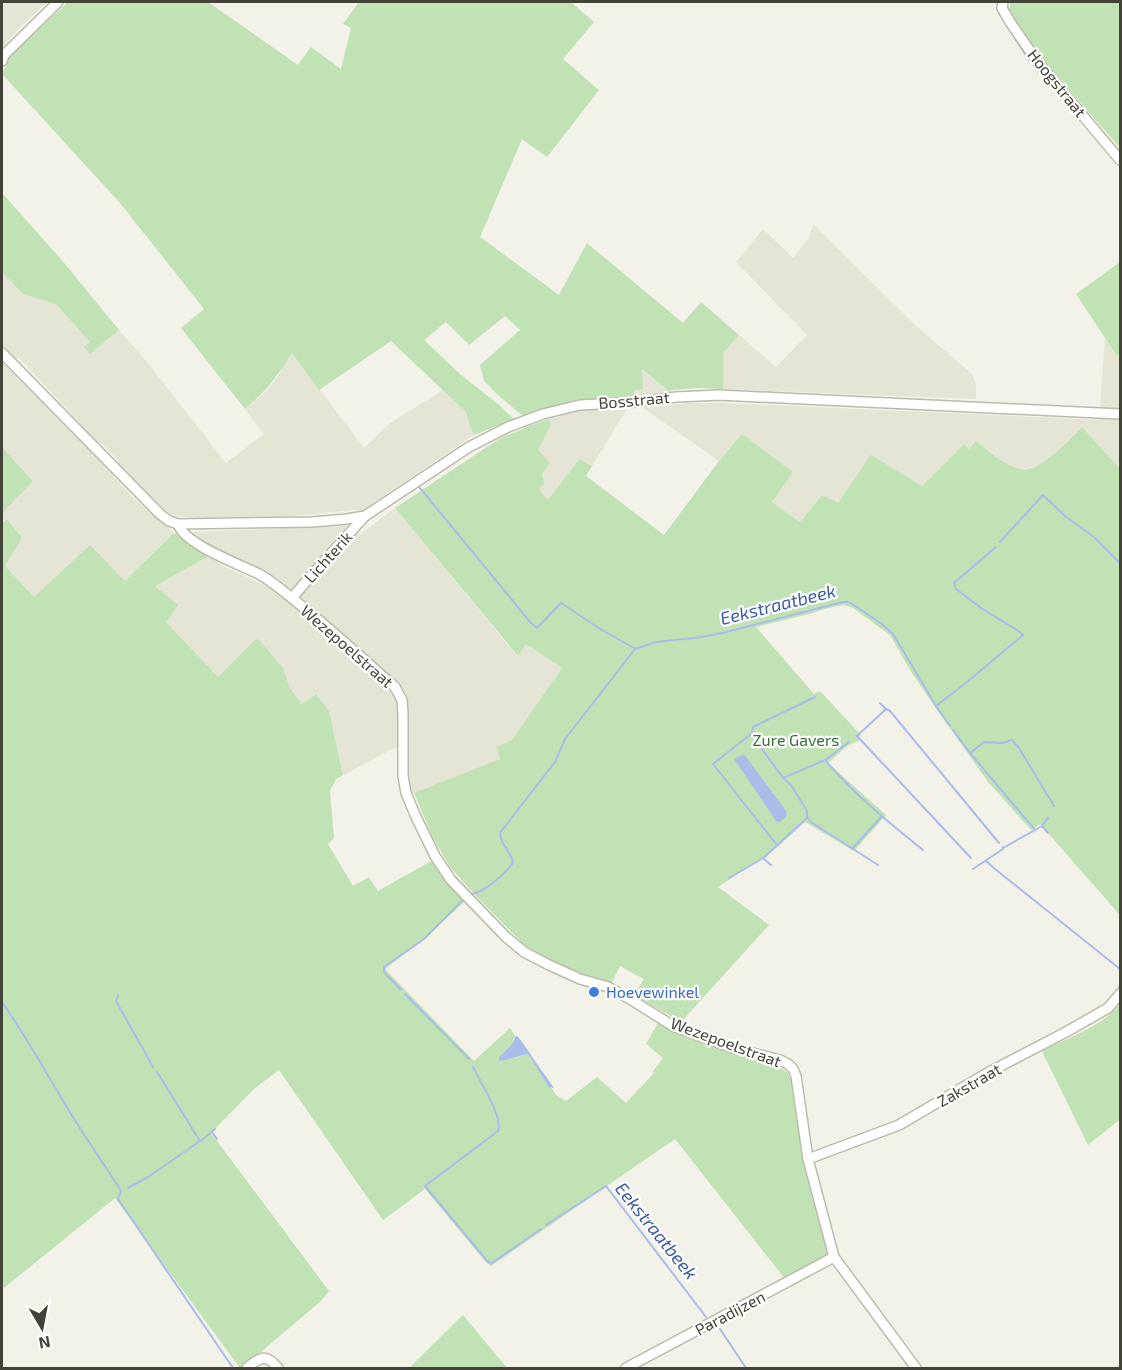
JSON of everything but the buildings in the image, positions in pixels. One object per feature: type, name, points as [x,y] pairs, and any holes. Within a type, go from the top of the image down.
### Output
[{"type":"street","points":[[2,61],[4,55],[58,2]]},
{"type":"street","name":"Hoogstraat","points":[[1003,2],[1002,8],[1010,22],[1037,61],[1120,160]]},
{"type":"street","name":"Wezepoelstraat","points":[[2,353],[160,514],[177,524],[188,537],[212,552],[260,575],[292,598],[395,687],[402,700],[403,776],[406,793],[416,818],[435,856],[452,880],[506,937],[524,952],[580,979],[608,987],[673,1026],[733,1048],[788,1064],[796,1076],[808,1159],[834,1257],[916,1368]]},
{"type":"street","name":"Bosstraat","points":[[177,524],[312,522],[365,516],[469,447],[508,427],[543,414],[580,405],[719,395],[1120,414]]},
{"type":"street","name":"Lichterik","points":[[292,598],[365,516]]},
{"type":"street","name":"Zakstraat","points":[[808,1159],[899,1125],[991,1071],[1108,1008],[1120,993]]},
{"type":"street","name":"Paradijzen","points":[[626,1368],[834,1257]]},
{"type":"street","points":[[247,1368],[255,1361],[267,1358],[273,1361],[278,1368]]},
{"type":"shaded area","points":[[2,2],[47,2],[18,29],[2,48]]},
{"type":"shaded area","points":[[813,224],[915,325],[972,374],[976,384],[976,399],[723,389],[723,353],[739,335],[776,367],[807,335],[736,262],[763,229],[793,258],[809,238]]},
{"type":"shaded area","points":[[2,272],[23,294],[56,303],[90,342],[90,354],[119,330],[226,463],[264,434],[245,409],[275,381],[292,353],[364,448],[390,423],[443,390],[466,412],[474,435],[361,511],[291,516],[193,518],[174,516],[163,510],[117,464],[119,461],[102,444],[99,442],[97,444],[19,358],[16,360],[2,346]]},
{"type":"shaded area","points":[[1105,338],[1117,356],[1120,354],[1120,469],[1082,427],[1052,457],[1039,465],[1022,470],[1006,464],[976,441],[969,449],[964,444],[922,486],[837,504],[822,495],[800,522],[772,502],[742,434],[719,461],[643,408],[688,403],[722,403],[1099,420]]},
{"type":"shaded area","points":[[2,360],[96,456],[131,496],[174,533],[125,582],[34,597],[5,566],[7,519],[2,523],[2,513],[33,480],[2,447]]},
{"type":"shaded area","points":[[641,368],[670,392],[634,397],[633,390]]},
{"type":"shaded area","points":[[594,410],[626,410],[592,466],[578,459],[548,501],[539,490],[541,474],[538,450],[551,425],[549,419]]},
{"type":"shaded area","points":[[395,508],[517,656],[526,644],[562,668],[501,759],[405,797],[402,790],[398,746],[343,775],[329,711],[315,694],[302,704],[290,688],[283,668],[254,641],[218,678],[166,622],[154,586],[209,556],[223,566],[267,585],[323,631],[330,623],[299,597],[357,532],[360,535]]},
{"type":"shaded area","points":[[345,526],[292,592],[265,572],[215,548],[192,533],[193,532]]},
{"type":"green space","points":[[68,2],[208,2],[298,65],[311,47],[341,69],[351,28],[343,24],[359,2],[571,2],[594,22],[563,59],[599,90],[547,157],[522,139],[480,237],[559,295],[587,243],[683,323],[701,302],[739,335],[723,353],[723,389],[700,388],[671,390],[670,392],[642,369],[643,389],[634,390],[634,397],[575,400],[523,416],[484,381],[480,365],[520,330],[505,316],[469,345],[446,322],[424,340],[461,375],[514,419],[474,435],[466,412],[391,341],[319,390],[292,353],[271,383],[245,409],[181,328],[204,309],[120,203],[2,74],[11,55]]},
{"type":"green space","points":[[1010,2],[1120,2],[1120,148],[1041,57],[1010,13]]},
{"type":"green space","points":[[2,193],[60,258],[119,330],[90,354],[84,347],[90,342],[56,304],[23,294],[2,272]]},
{"type":"green space","points":[[1120,262],[1120,354],[1117,356],[1076,294]]},
{"type":"green space","name":"Zure Gavers","points":[[549,419],[551,425],[538,450],[550,463],[542,474],[544,483],[539,490],[548,500],[579,459],[592,466],[586,476],[664,535],[742,434],[793,472],[772,502],[800,522],[822,495],[838,503],[871,455],[922,486],[964,444],[969,449],[976,441],[1009,465],[1029,469],[1054,454],[1082,427],[1120,469],[1120,915],[1040,824],[1031,830],[988,782],[910,670],[890,635],[853,608],[844,605],[756,627],[814,694],[820,691],[861,735],[858,737],[860,740],[847,746],[828,763],[886,815],[854,851],[805,822],[765,858],[718,887],[769,925],[681,1022],[634,995],[644,979],[620,966],[611,984],[556,964],[525,946],[450,867],[433,838],[414,793],[500,759],[497,747],[512,740],[562,668],[526,644],[518,656],[395,508],[499,439]]},
{"type":"green space","points":[[2,447],[33,481],[2,513]]},
{"type":"green space","points":[[7,519],[22,538],[5,566],[34,597],[90,545],[125,581],[174,533],[209,556],[155,586],[178,605],[166,622],[218,677],[257,639],[283,668],[290,688],[302,704],[316,694],[329,711],[343,775],[336,779],[330,791],[334,838],[328,844],[353,886],[369,877],[378,891],[433,860],[465,901],[424,939],[385,969],[474,1061],[510,1028],[516,1037],[499,1057],[500,1061],[529,1053],[556,1095],[566,1101],[597,1077],[626,1103],[654,1073],[653,1071],[663,1058],[646,1044],[658,1023],[736,1054],[779,1067],[788,1073],[804,1165],[828,1254],[785,1279],[675,1139],[491,1266],[425,1189],[383,1220],[279,1070],[255,1088],[211,1133],[329,1291],[321,1301],[242,1368],[115,1198],[4,1288],[2,1284],[2,523]]},
{"type":"green space","points":[[1120,1004],[1120,1122],[1118,1121],[1088,1145],[1042,1051],[1105,1019]]},
{"type":"green space","points":[[463,1315],[507,1368],[409,1368]]},
{"type":"water","points":[[744,754],[786,811],[787,816],[780,822],[776,821],[734,759]]},
{"type":"water","points":[[517,1036],[554,1088],[549,1087],[528,1054],[499,1060]]},
{"type":"waterway","name":"Eekstraatbeek","points":[[999,13],[1029,60],[1073,111]]},
{"type":"waterway","points":[[420,488],[537,628],[561,603],[634,648]]},
{"type":"waterway","name":"Eekstraatbeek","points":[[1000,542],[1043,495],[1065,516],[1095,538],[1120,563]]},
{"type":"waterway","name":"Eekstraatbeek","points":[[472,894],[489,886],[513,863],[500,833],[555,762],[565,739],[635,649],[656,642],[722,633],[849,602],[893,634],[936,706],[1023,635],[981,608],[956,589],[954,583],[996,547]]},
{"type":"waterway","points":[[752,733],[753,727],[815,697]]},
{"type":"waterway","points":[[880,703],[890,711],[999,843]]},
{"type":"waterway","points":[[936,706],[950,726]]},
{"type":"waterway","points":[[886,709],[857,736],[971,858]]},
{"type":"waterway","points":[[953,730],[970,753],[984,742],[1002,743],[1012,740],[1054,806]]},
{"type":"waterway","points":[[777,845],[713,764],[751,734],[783,778],[791,785],[811,822],[878,865]]},
{"type":"waterway","points":[[783,778],[825,760],[849,742]]},
{"type":"waterway","points":[[970,753],[1035,830]]},
{"type":"waterway","points":[[825,760],[860,796],[923,850]]},
{"type":"waterway","points":[[852,849],[882,816]]},
{"type":"waterway","points":[[729,878],[763,858],[807,818]]},
{"type":"waterway","points":[[1042,825],[1048,818]]},
{"type":"waterway","points":[[1003,847],[1042,826],[1048,833]]},
{"type":"waterway","points":[[973,869],[1003,849]]},
{"type":"waterway","points":[[763,858],[771,865]]},
{"type":"waterway","points":[[986,861],[1120,969]]},
{"type":"waterway","name":"Eekstraatbeek","points":[[401,990],[384,972],[384,967],[424,939],[463,900]]},
{"type":"waterway","name":"Eekstraatbeek","points":[[405,994],[469,1059]]},
{"type":"waterway","points":[[118,995],[116,1001],[153,1067]]},
{"type":"waterway","points":[[2,1002],[121,1191],[118,1199],[233,1368]]},
{"type":"waterway","name":"Eekstraatbeek","points":[[473,1067],[494,1108],[499,1125],[498,1131],[425,1186],[488,1262],[492,1263],[541,1229]]},
{"type":"waterway","points":[[128,1188],[200,1141],[157,1072]]},
{"type":"waterway","points":[[201,1141],[215,1129]]},
{"type":"waterway","points":[[212,1132],[217,1139]]},
{"type":"waterway","name":"Eekstraatbeek","points":[[546,1225],[606,1186],[706,1317]]},
{"type":"waterway","name":"Eekstraatbeek","points":[[720,1329],[746,1368]]},
{"type":"place","name":"Hoevewinkel","points":[[594,992]]}]
